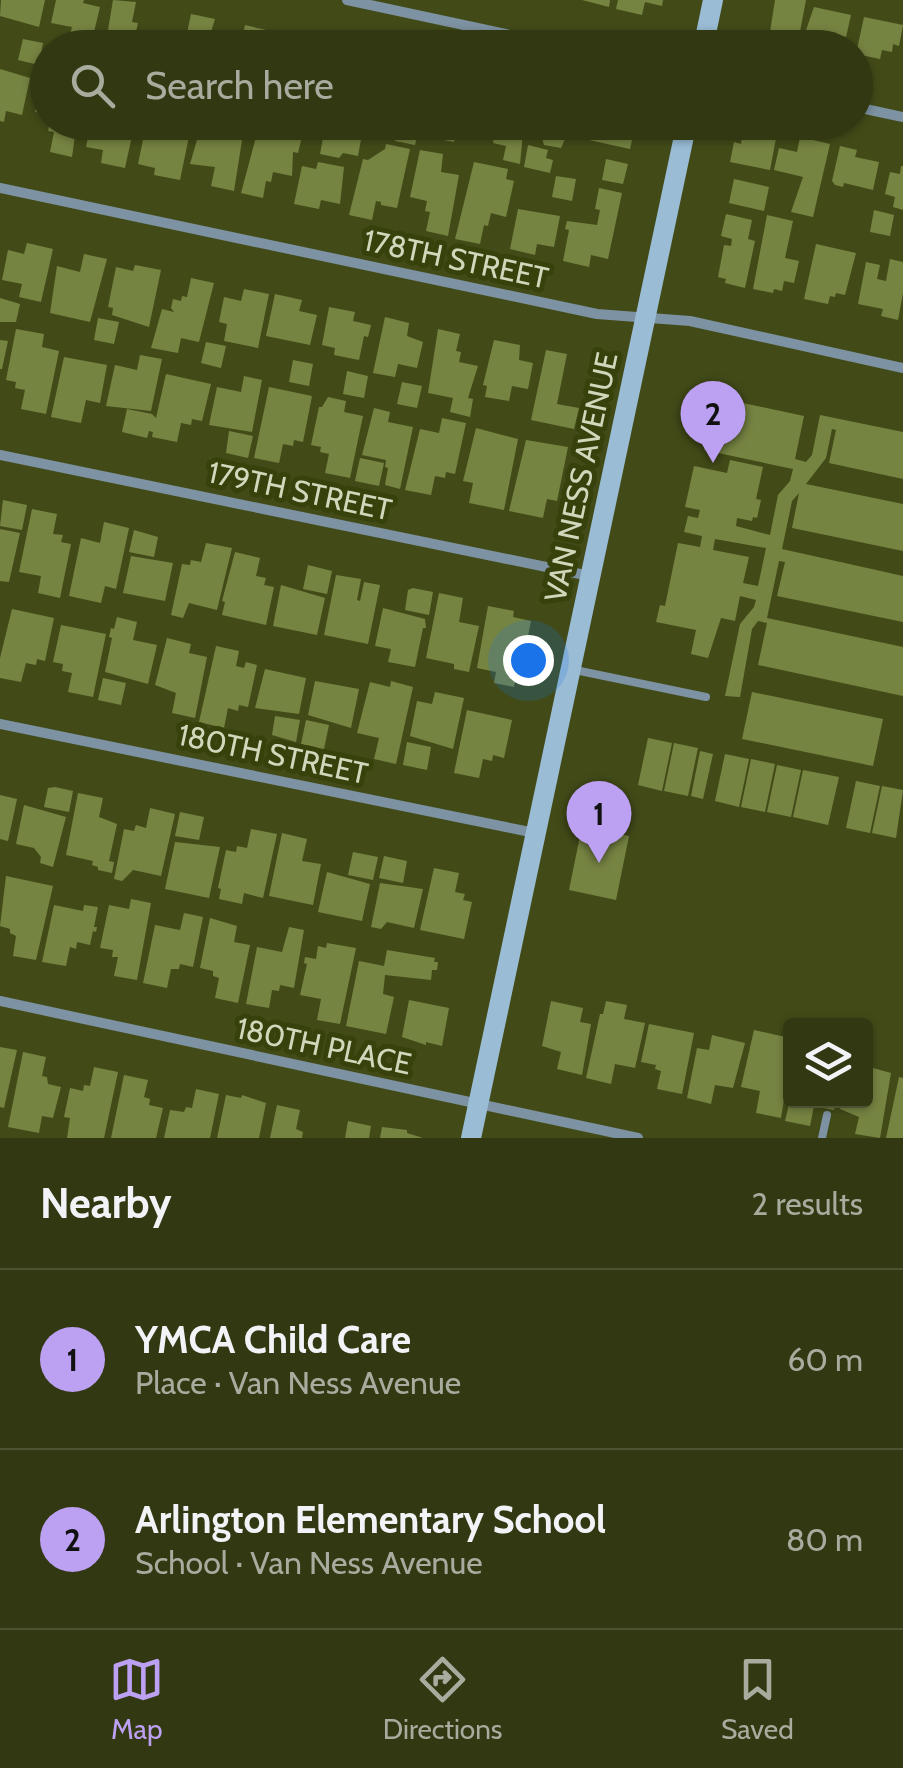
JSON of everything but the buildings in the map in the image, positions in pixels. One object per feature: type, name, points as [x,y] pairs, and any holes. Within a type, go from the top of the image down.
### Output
[{"type":"main road","points":[[707,30],[713,0]]},
{"type":"main road","name":"VAN NESS AVENUE","points":[[470,1138],[683,140]]},
{"type":"street","points":[[347,0],[487,30]]},
{"type":"street","points":[[873,111],[903,117]]},
{"type":"street","name":"178TH STREET","points":[[0,188],[596,314],[690,320],[903,368]]},
{"type":"street","name":"179TH STREET","points":[[0,455],[590,576]]},
{"type":"street","name":"180TH STREET","points":[[0,724],[536,833]]},
{"type":"street","name":"180TH PLACE","points":[[0,1001],[638,1138]]},
{"type":"lane","points":[[571,668],[706,696]]},
{"type":"lane","points":[[822,1138],[827,1115]]},
{"type":"place","name":"Arlington Elementary School","points":[[713,463]]},
{"type":"place","name":"YMCA Child Care","points":[[599,863]]}]
